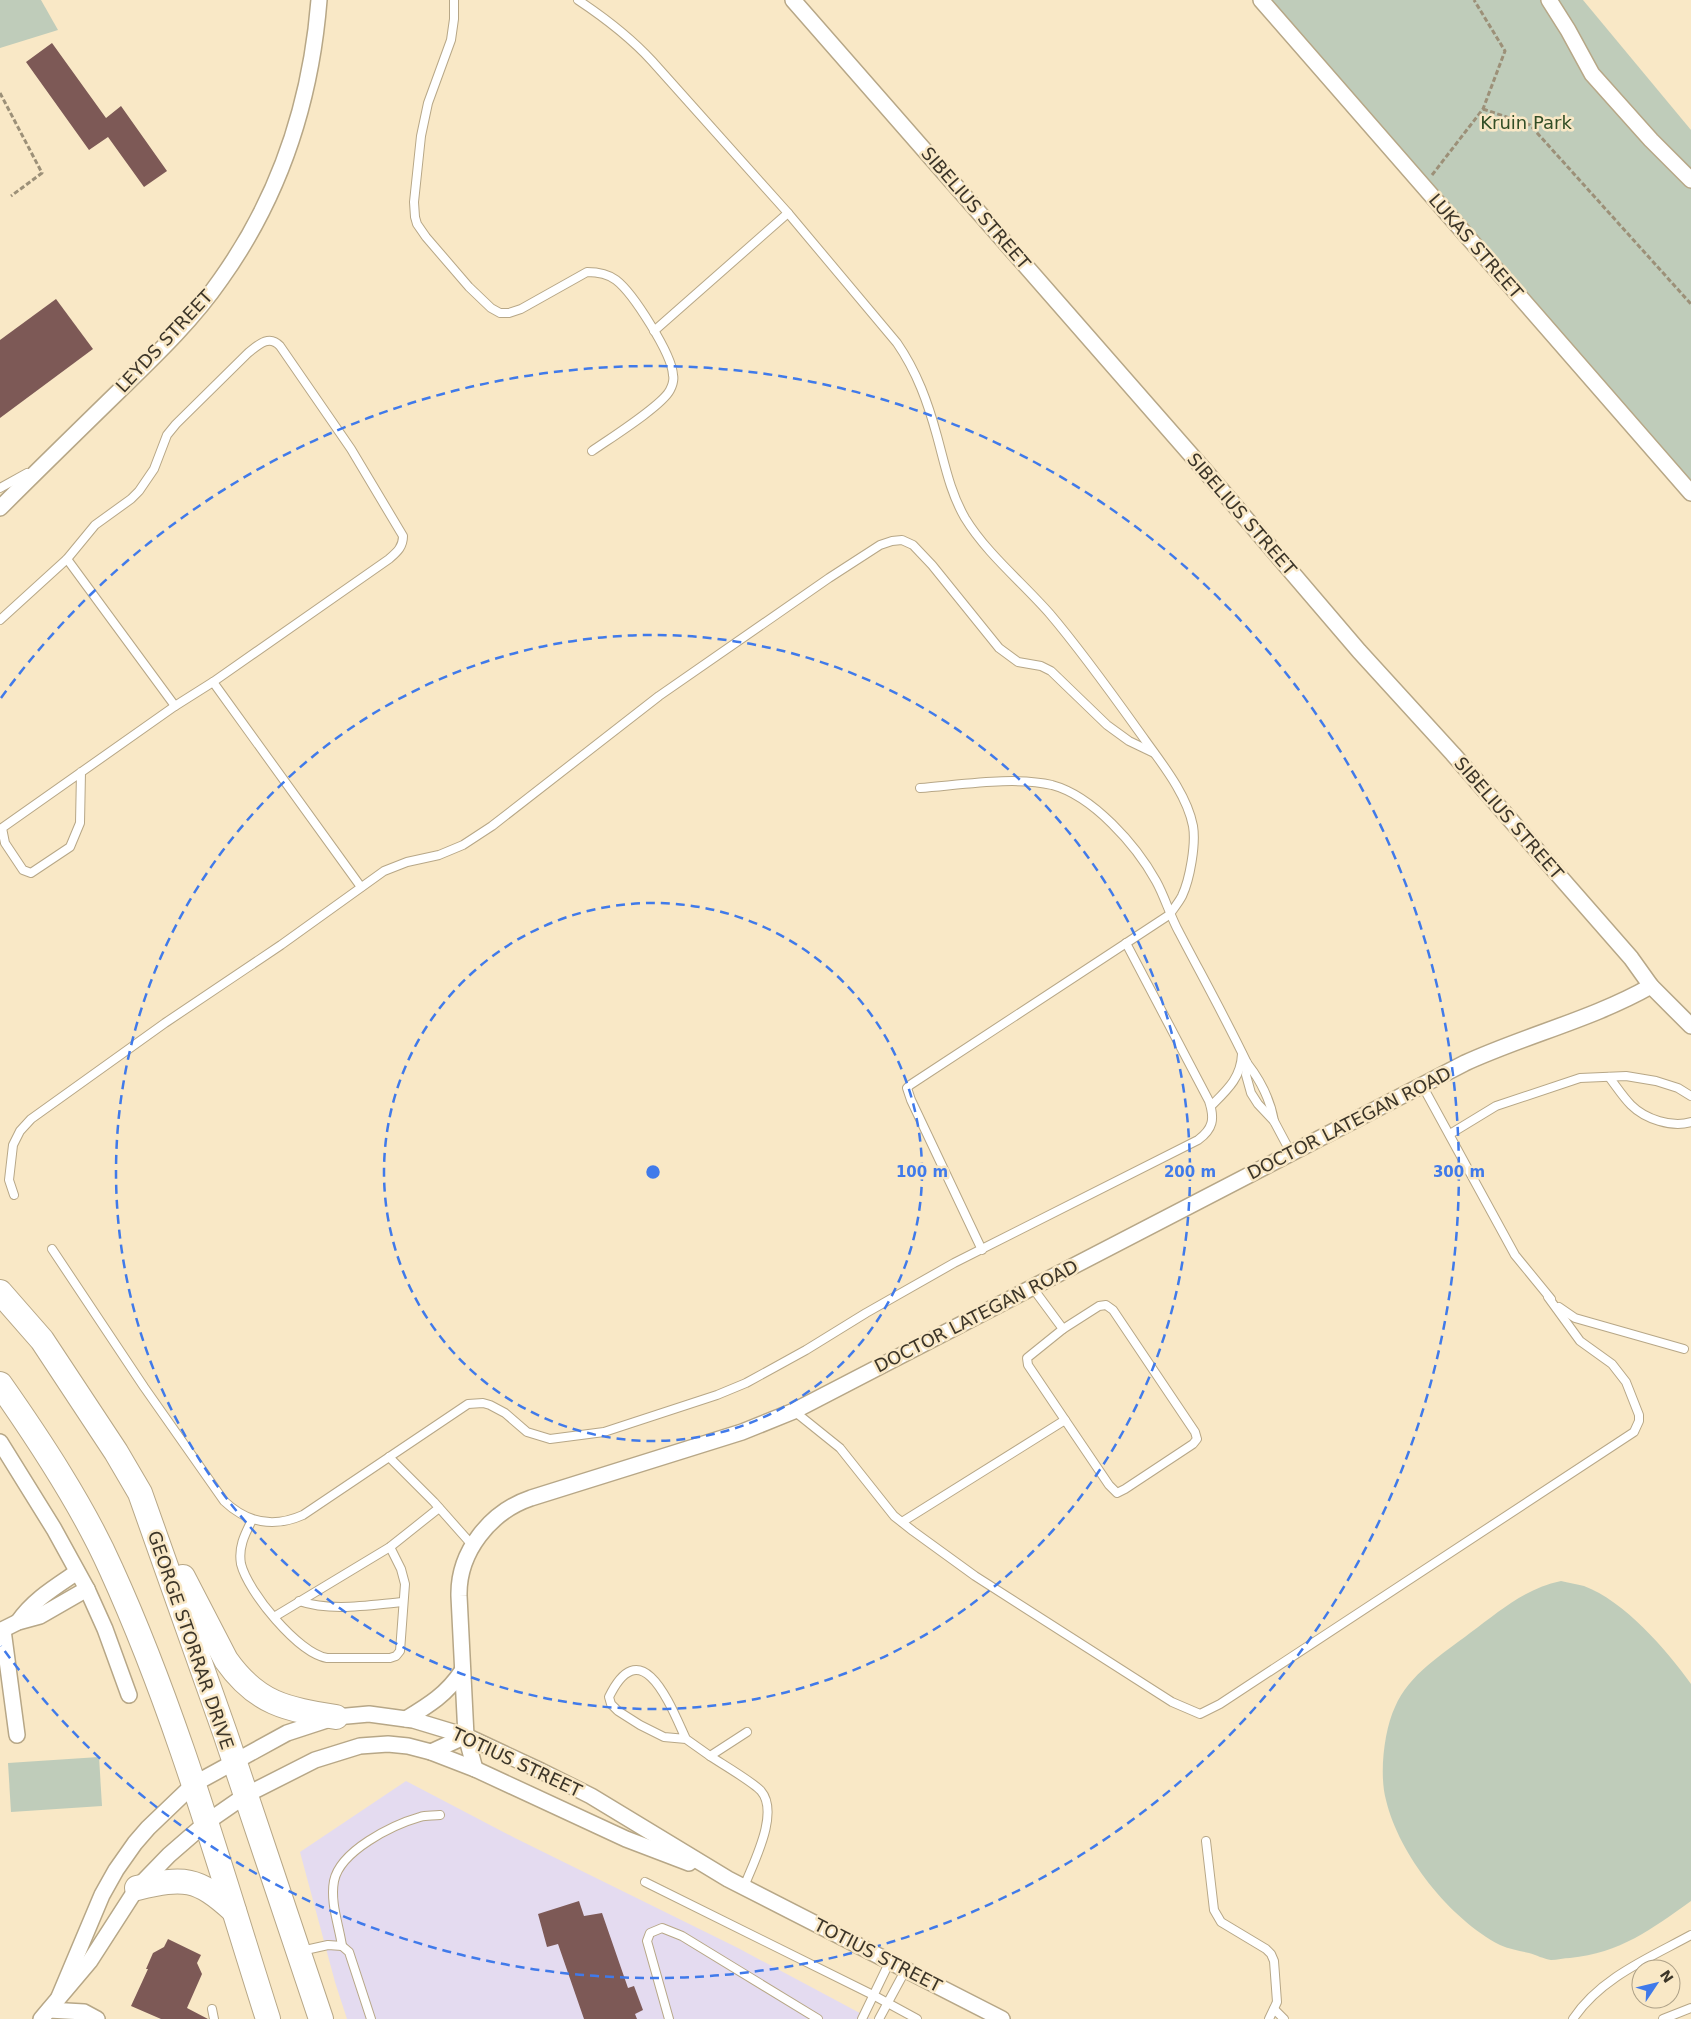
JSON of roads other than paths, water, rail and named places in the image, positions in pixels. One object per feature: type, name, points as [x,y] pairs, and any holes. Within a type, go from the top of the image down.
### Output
[{"type":"main road","name":"GEORGE STORRAR DRIVE","points":[[0,1292],[42,1340],[116,1452],[140,1493],[246,1795],[321,2019]]},
{"type":"main road","points":[[0,1384],[58,1470],[111,1567],[145,1650],[194,1784],[268,2019]]},
{"type":"main road","points":[[140,1493],[218,1646],[233,1671],[253,1690],[275,1704],[336,1717]]},
{"type":"main road","points":[[137,1888],[164,1882],[184,1882],[202,1886],[214,1893],[234,1911]]},
{"type":"street","name":"LEYDS STREET","points":[[0,508],[171,340],[220,280],[248,236],[280,174],[301,112],[314,51],[319,0]]},
{"type":"street","name":"SIBELIUS STREET","points":[[793,0],[1206,472],[1359,651],[1453,754],[1631,958],[1651,986],[1691,1026]]},
{"type":"street","name":"LUKAS STREET","points":[[1261,0],[1691,493]]},
{"type":"street","points":[[1549,0],[1592,74],[1651,140],[1691,180]]},
{"type":"street","name":"DOCTOR LATEGAN ROAD","points":[[475,1769],[466,1736],[459,1589],[463,1565],[472,1546],[485,1528],[519,1502],[742,1432],[794,1411],[1422,1085],[1489,1052],[1617,1004],[1651,986]]},
{"type":"street","points":[[0,1442],[54,1529],[87,1589],[105,1629],[128,1695]]},
{"type":"street","points":[[18,1622],[26,1609],[77,1572]]},
{"type":"street","points":[[17,1735],[2,1630],[18,1622],[40,1616],[87,1589]]},
{"type":"street","points":[[406,1719],[445,1693],[462,1671]]},
{"type":"street","name":"TOTIUS STREET","points":[[59,1997],[102,1895],[116,1870],[142,1835],[194,1784],[287,1733],[336,1717],[369,1714],[406,1719],[466,1736],[541,1770],[592,1796],[744,1887],[1002,2019]]},
{"type":"street","points":[[431,1752],[466,1736]]},
{"type":"street","name":"TOTIUS STREET","points":[[59,1997],[90,1961],[137,1888],[207,1822],[246,1795],[315,1760],[360,1746],[388,1744],[408,1746],[431,1752],[475,1769],[626,1838],[728,1878]]},
{"type":"street","points":[[45,2014],[59,1997]]},
{"type":"street","points":[[45,2014],[84,2012],[97,2019]]},
{"type":"lane","points":[[454,0],[451,40],[428,104],[421,136],[414,202],[415,217],[418,224],[426,237],[470,287],[490,308],[500,313],[509,313],[521,309],[587,272],[599,273],[618,281],[654,331],[671,365],[673,375],[671,388],[658,403],[592,452]]},
{"type":"lane","points":[[578,0],[604,18],[639,47],[788,213],[897,343],[922,386],[952,490],[975,532],[1064,630],[1155,754],[1188,810],[1193,834],[1189,877],[1182,895],[1169,914],[907,1088],[915,1109],[982,1250]]},
{"type":"lane","points":[[654,331],[788,213]]},
{"type":"lane","points":[[0,620],[67,559],[95,525],[131,499],[149,479],[167,435],[176,424],[248,353],[260,343],[268,340],[277,343],[351,449],[403,536],[403,543],[398,552],[389,559],[213,682],[175,706],[81,772],[2,828],[5,843],[22,870],[31,873],[70,847],[80,823],[81,772]]},
{"type":"lane","points":[[0,488],[46,463]]},
{"type":"lane","points":[[14,1194],[9,1180],[13,1145],[20,1131],[32,1119],[88,1076],[282,945],[384,871],[394,866],[431,858],[476,837],[659,696],[822,582],[874,549],[892,540],[902,540],[913,545],[932,565],[999,648],[1018,662],[1041,666],[1052,671],[1107,725],[1129,741],[1155,754]]},
{"type":"lane","points":[[67,559],[175,706]]},
{"type":"lane","points":[[213,682],[361,888]]},
{"type":"lane","points":[[920,788],[1033,782],[1053,786],[1079,796],[1111,824],[1139,855],[1156,881],[1169,914],[1247,1064],[1261,1082],[1268,1096],[1274,1121],[1291,1153]]},
{"type":"lane","points":[[52,1250],[144,1387],[224,1501],[236,1513],[252,1520],[269,1522],[287,1521],[303,1515],[468,1404],[483,1403],[490,1405],[505,1413],[527,1432],[550,1439],[604,1432],[717,1395],[746,1383],[928,1278],[1207,1134],[1213,1122],[1210,1106],[1126,943]]},
{"type":"lane","points":[[1210,1106],[1238,1074],[1241,1068],[1242,1052]]},
{"type":"lane","points":[[1247,1064],[1246,1075],[1251,1093],[1258,1104],[1274,1121]]},
{"type":"lane","points":[[1450,1134],[1496,1106],[1580,1078],[1626,1076],[1656,1080],[1678,1088],[1691,1096]]},
{"type":"lane","points":[[1608,1077],[1633,1107],[1643,1113],[1673,1124],[1691,1122]]},
{"type":"lane","points":[[794,1411],[840,1448],[894,1516],[975,1576],[1172,1702],[1194,1712],[1205,1713],[1634,1432],[1640,1421],[1626,1382],[1612,1364],[1580,1341],[1512,1248],[1422,1085]]},
{"type":"lane","points":[[1032,1287],[1062,1329]]},
{"type":"lane","points":[[1548,1297],[1562,1310],[1575,1318],[1684,1349]]},
{"type":"lane","points":[[1106,1305],[1113,1310],[1195,1432],[1197,1439],[1193,1444],[1117,1493],[1109,1485],[1028,1365],[1027,1358],[1062,1329],[1100,1306],[1106,1305]]},
{"type":"lane","points":[[902,1522],[1065,1420]]},
{"type":"lane","points":[[388,1457],[440,1508],[472,1546]]},
{"type":"lane","points":[[274,1617],[390,1547],[440,1508]]},
{"type":"lane","points":[[252,1520],[242,1542],[241,1564],[259,1598],[291,1638],[318,1657],[334,1659],[392,1658],[400,1651],[405,1584],[390,1547]]},
{"type":"lane","points":[[299,1602],[315,1606],[342,1607],[403,1602]]},
{"type":"lane","points":[[686,1739],[664,1737],[618,1711],[612,1704],[610,1696],[616,1683],[630,1670],[641,1669],[651,1675],[686,1739],[761,1791],[768,1803],[766,1828],[744,1887]]},
{"type":"lane","points":[[710,1756],[747,1732]]},
{"type":"lane","points":[[342,1946],[334,1901],[334,1884],[338,1869],[352,1853],[391,1828],[421,1817],[440,1815]]},
{"type":"lane","points":[[1206,1841],[1214,1910],[1221,1922],[1272,1954],[1276,2002],[1268,2019]]},
{"type":"lane","points":[[645,1882],[873,1995],[917,2019]]},
{"type":"lane","points":[[670,2019],[646,1941],[650,1933],[662,1928],[682,1936],[818,2019]]},
{"type":"lane","points":[[1574,2019],[1587,2000],[1606,1984],[1691,1935]]},
{"type":"lane","points":[[299,1951],[328,1945],[342,1946],[349,1952],[371,2019]]},
{"type":"lane","points":[[862,2019],[890,1961]]},
{"type":"lane","points":[[879,2019],[906,1969]]},
{"type":"lane","points":[[1663,2019],[1691,2008]]},
{"type":"lane","points":[[212,2009],[214,2019]]},
{"type":"lane","points":[[1274,2009],[1284,2019]]},
{"type":"park label","name":"Kruin Park","points":[[1526,122]]}]
